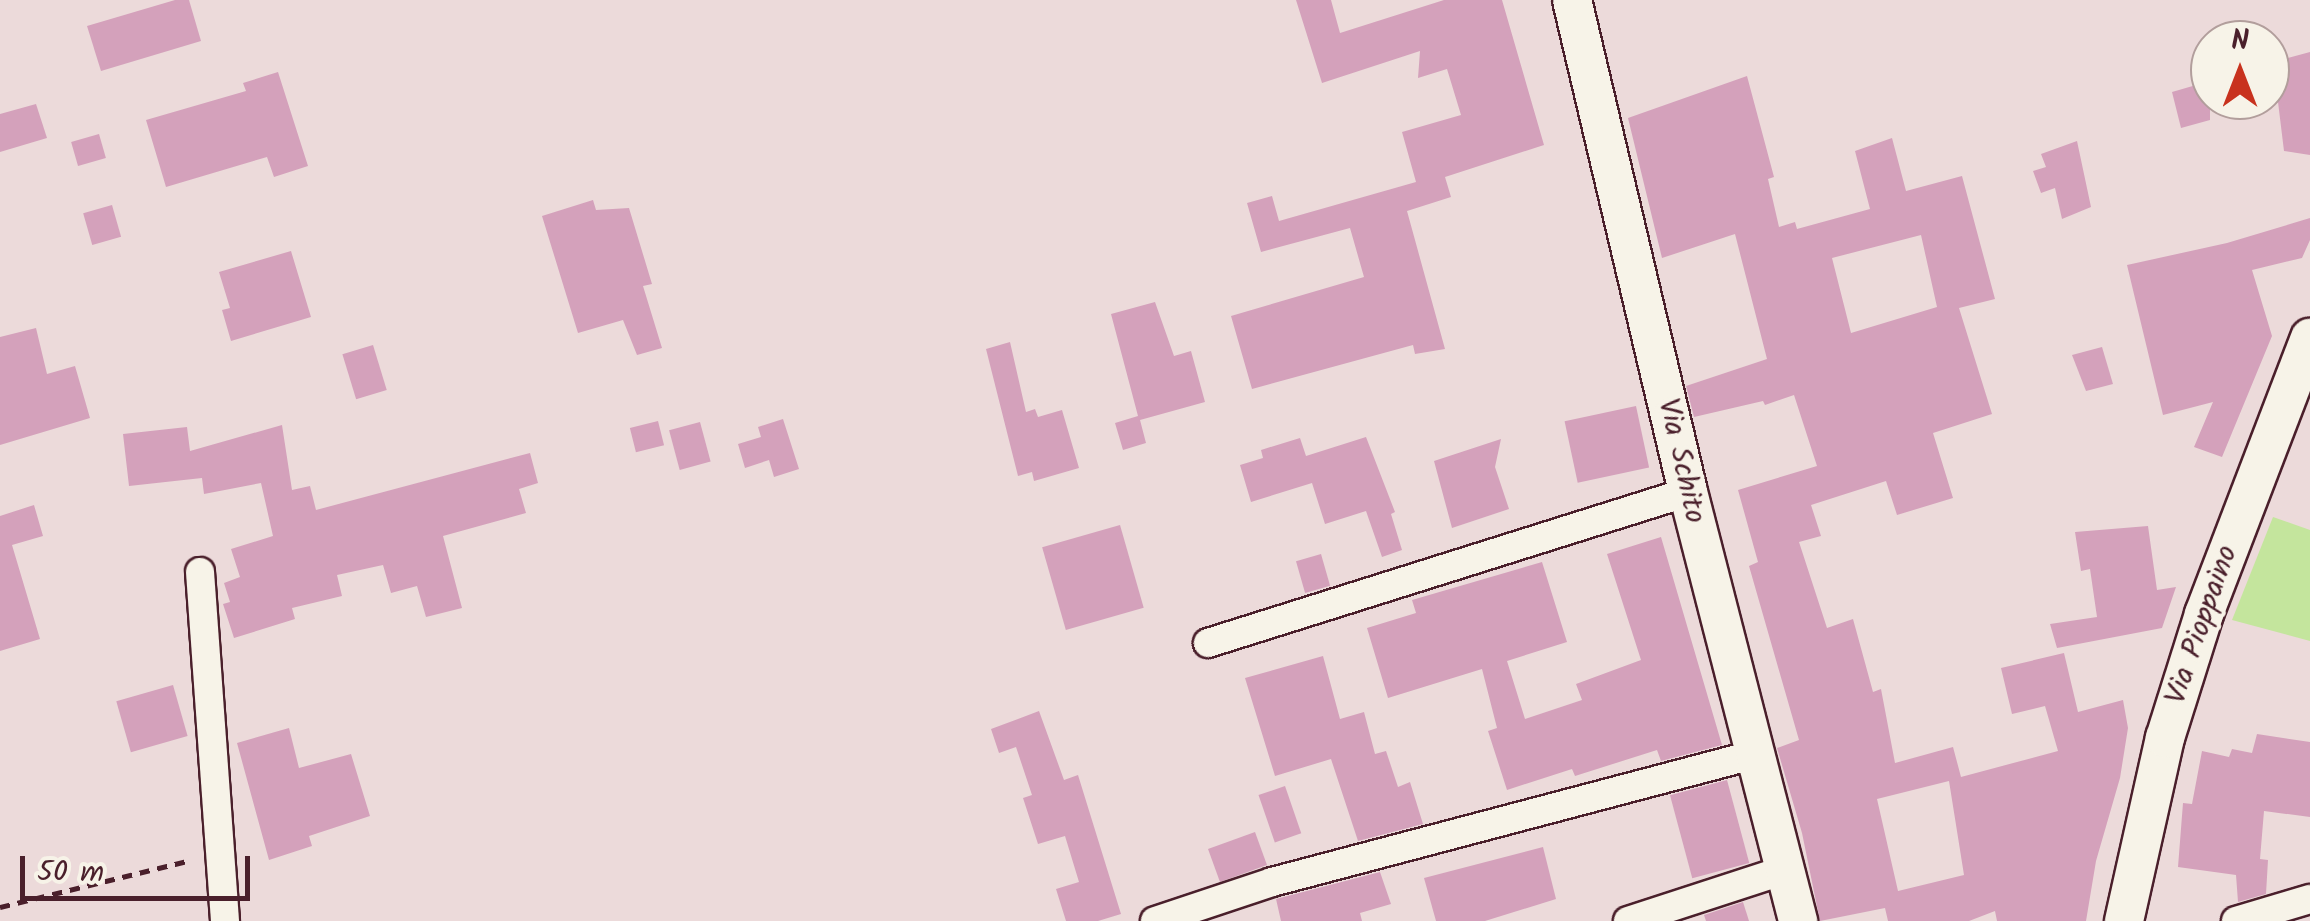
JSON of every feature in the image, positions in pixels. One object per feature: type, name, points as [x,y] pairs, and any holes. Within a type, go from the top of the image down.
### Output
[{"type":"street","name":"Via Schito","points":[[1572,0],[1688,492],[1798,921]]},
{"type":"street","name":"Via Pioppaino","points":[[2124,921],[2165,738],[2204,614],[2310,338]]},
{"type":"street","points":[[1208,643],[1688,492]]},
{"type":"street","points":[[200,572],[225,921]]},
{"type":"street","points":[[1156,921],[1272,882],[1754,755]]},
{"type":"street","points":[[1628,921],[1785,870]]},
{"type":"street","points":[[2236,921],[2310,898]]},
{"type":"path","points":[[0,907],[218,853]]},
{"type":"green space","points":[[2273,517],[2310,530],[2310,641],[2232,620]]},
{"type":"building","points":[[175,0],[189,0],[201,41],[101,71],[87,26]]},
{"type":"building","points":[[1296,0],[1331,0],[1340,33],[1444,0],[1502,0],[1544,145],[1445,177],[1451,197],[1407,211],[1445,349],[1415,354],[1413,345],[1252,389],[1231,316],[1364,277],[1350,228],[1261,252],[1247,203],[1272,196],[1279,221],[1416,182],[1402,132],[1461,115],[1447,69],[1418,78],[1420,51],[1322,83]]},
{"type":"building","points":[[2310,52],[2310,155],[2284,151],[2280,120],[2290,120],[2290,58]]},
{"type":"building","points":[[278,72],[308,166],[274,177],[267,157],[166,187],[146,120],[246,91],[243,83]]},
{"type":"building","points":[[1747,76],[1774,177],[1768,179],[1779,227],[1795,222],[1797,229],[1870,209],[1855,151],[1892,138],[1906,191],[1962,176],[1995,299],[1959,308],[1992,414],[1933,433],[1953,498],[1897,515],[1886,481],[1811,505],[1821,536],[1799,542],[1827,628],[1853,619],[1873,692],[1881,689],[1895,763],[1953,747],[1961,777],[2058,751],[2045,706],[2012,714],[2001,668],[2064,653],[2078,712],[2123,700],[2128,728],[2120,778],[2096,861],[2086,921],[1997,921],[1995,911],[1969,921],[1888,921],[1885,908],[1820,921],[1802,833],[1777,748],[1799,740],[1749,566],[1758,562],[1738,490],[1817,466],[1794,395],[1765,405],[1763,401],[1694,417],[1686,386],[1767,359],[1735,234],[1662,258],[1628,118]],"holes":[[[1921,235],[1937,307],[1851,333],[1832,258]],[[1949,781],[1964,875],[1898,891],[1877,799]]]},
{"type":"building","points":[[2190,87],[2190,120],[2210,120],[2181,128],[2172,92]]},
{"type":"building","points":[[36,104],[47,138],[0,152],[0,114]]},
{"type":"building","points":[[99,134],[106,158],[78,166],[71,142]]},
{"type":"building","points":[[2077,141],[2091,207],[2062,219],[2055,188],[2041,193],[2033,171],[2046,167],[2041,154]]},
{"type":"building","points":[[593,200],[596,210],[629,208],[652,284],[643,286],[662,348],[637,355],[623,320],[578,333],[542,216]]},
{"type":"building","points":[[112,205],[121,237],[92,245],[83,213]]},
{"type":"building","points":[[2310,218],[2310,240],[2302,258],[2252,270],[2272,336],[2222,457],[2194,447],[2213,402],[2163,415],[2127,265],[2227,243]]},
{"type":"building","points":[[291,251],[311,317],[231,341],[222,310],[230,308],[219,272]]},
{"type":"building","points":[[1155,302],[1174,356],[1191,351],[1205,402],[1140,420],[1146,443],[1123,450],[1115,423],[1138,416],[1111,314]]},
{"type":"building","points":[[36,328],[47,374],[75,366],[90,418],[0,445],[0,337]]},
{"type":"building","points":[[1010,342],[1026,412],[1035,409],[1038,417],[1062,410],[1079,468],[1034,481],[1032,472],[1018,476],[986,349]]},
{"type":"building","points":[[373,345],[387,390],[356,399],[342,354]]},
{"type":"building","points":[[2102,347],[2113,384],[2086,391],[2072,355]]},
{"type":"building","points":[[1636,406],[1649,468],[1578,483],[1565,421]]},
{"type":"building","points":[[783,419],[799,469],[774,477],[769,460],[745,468],[738,444],[761,437],[758,427]]},
{"type":"building","points":[[658,421],[664,445],[636,452],[630,428]]},
{"type":"building","points":[[700,422],[711,462],[680,470],[669,430]]},
{"type":"building","points":[[282,425],[292,490],[310,486],[316,510],[530,453],[538,483],[519,489],[526,513],[443,536],[462,608],[426,617],[417,586],[391,593],[383,565],[337,575],[342,596],[292,608],[295,619],[234,638],[223,604],[230,602],[224,583],[240,577],[231,549],[273,536],[261,483],[204,494],[202,478],[129,486],[123,434],[187,427],[190,451]]},
{"type":"building","points":[[1366,437],[1395,512],[1391,514],[1402,550],[1382,557],[1366,511],[1325,524],[1312,483],[1251,502],[1240,465],[1263,458],[1261,450],[1300,438],[1306,456]]},
{"type":"building","points":[[1501,439],[1495,467],[1509,509],[1452,528],[1434,461]]},
{"type":"building","points":[[34,505],[43,536],[12,545],[40,639],[0,651],[0,516]]},
{"type":"building","points":[[1120,525],[1144,608],[1066,630],[1042,547]]},
{"type":"building","points":[[2148,526],[2157,590],[2176,587],[2162,628],[2057,648],[2050,624],[2097,617],[2090,569],[2081,571],[2075,532]]},
{"type":"building","points":[[1661,537],[1722,745],[1661,761],[1657,750],[1575,776],[1572,769],[1507,790],[1488,731],[1497,728],[1482,669],[1388,698],[1367,628],[1416,613],[1412,600],[1542,562],[1567,642],[1507,661],[1525,719],[1582,700],[1576,684],[1641,660],[1607,554]]},
{"type":"building","points":[[1321,554],[1330,586],[1305,593],[1296,561]]},
{"type":"building","points":[[1323,656],[1340,719],[1364,712],[1375,754],[1386,751],[1398,787],[1410,782],[1423,824],[1358,841],[1331,759],[1275,776],[1245,678]]},
{"type":"building","points":[[173,685],[188,736],[131,752],[116,701]]},
{"type":"building","points":[[1039,711],[1064,780],[1078,775],[1121,914],[1098,921],[1066,921],[1056,889],[1079,882],[1065,836],[1038,844],[1023,798],[1032,795],[1016,747],[999,753],[991,729]]},
{"type":"building","points":[[289,728],[299,768],[351,754],[370,816],[309,836],[312,846],[269,860],[237,743]]},
{"type":"building","points":[[2257,734],[2310,742],[2310,817],[2264,811],[2260,859],[2268,860],[2266,894],[2238,902],[2236,875],[2178,867],[2183,803],[2192,804],[2202,751],[2229,757],[2232,749],[2252,753]]},
{"type":"building","points":[[1727,780],[1749,863],[1692,878],[1670,795]]},
{"type":"building","points":[[1285,786],[1301,833],[1275,842],[1259,795]]},
{"type":"building","points":[[1255,832],[1267,865],[1220,882],[1208,849]]},
{"type":"building","points":[[1543,847],[1556,899],[1485,921],[1436,921],[1424,878]]},
{"type":"building","points":[[1380,872],[1391,904],[1360,913],[1362,921],[1281,921],[1276,899]]},
{"type":"building","points":[[1743,902],[1749,921],[1706,921],[1704,915]]}]
